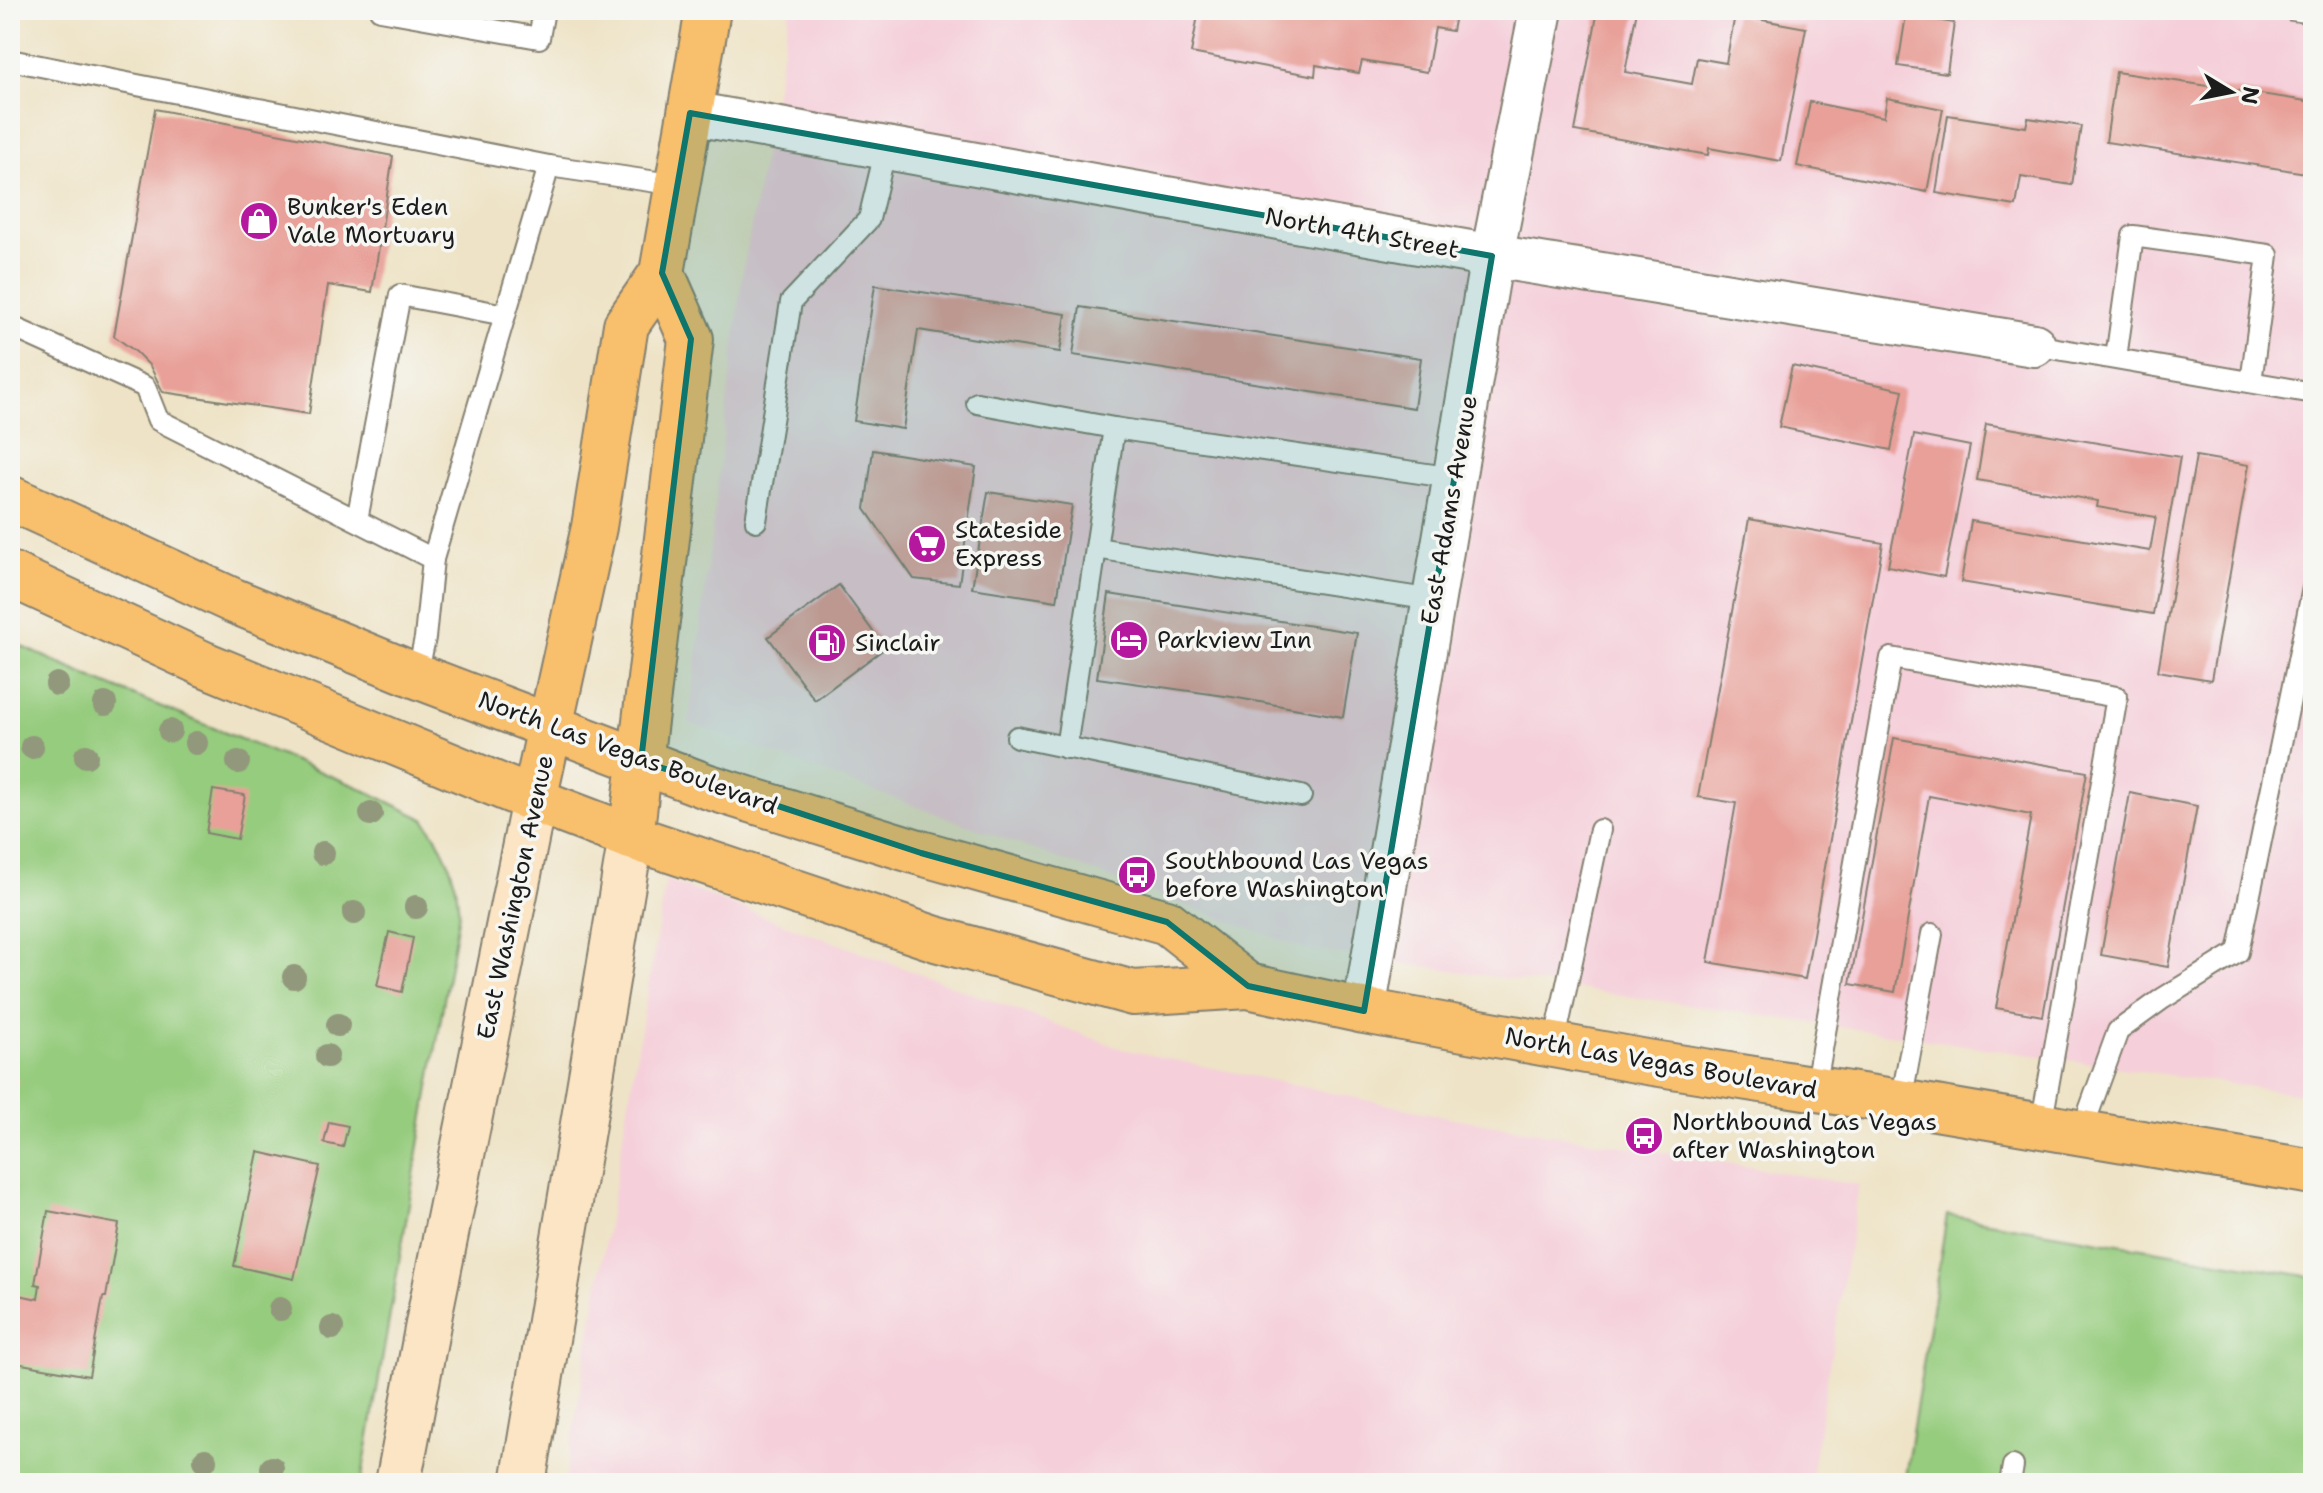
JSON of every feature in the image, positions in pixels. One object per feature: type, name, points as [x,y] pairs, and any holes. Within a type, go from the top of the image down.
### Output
[{"type":"main road","name":"East Washington Avenue","points":[[398,1483],[534,800],[594,527],[626,325],[662,273],[708,10]]},
{"type":"main road","points":[[523,1483],[631,837],[691,339],[662,273]]},
{"type":"main road","name":"North Las Vegas Boulevard","points":[[10,498],[234,601],[417,676],[721,791],[921,853],[1167,922],[1248,986]]},
{"type":"main road","name":"North Las Vegas Boulevard","points":[[10,574],[204,664],[631,837],[936,939],[1133,993],[1248,986],[1364,1011],[1554,1045],[2313,1172]]},
{"type":"street","name":"East Adams Avenue","points":[[1364,1011],[1492,256],[1541,10]]},
{"type":"street","name":"North 4th Street","points":[[690,113],[1492,256],[2034,345]]},
{"type":"lane","points":[[380,10],[539,38],[544,10]]},
{"type":"lane","points":[[2293,10],[2313,13]]},
{"type":"lane","points":[[10,60],[549,166],[677,185]]},
{"type":"lane","points":[[756,521],[791,302],[869,219],[886,148]]},
{"type":"lane","points":[[417,676],[425,638],[433,559],[549,166]]},
{"type":"lane","points":[[2116,358],[2133,236],[2268,255],[2251,382]]},
{"type":"lane","points":[[357,520],[400,295],[505,315]]},
{"type":"lane","points":[[10,326],[145,387],[158,420],[433,559]]},
{"type":"lane","points":[[2034,345],[2313,393]]},
{"type":"lane","points":[[977,403],[1114,428],[1454,478]]},
{"type":"lane","points":[[1066,748],[1114,428]]},
{"type":"lane","points":[[1096,548],[1433,600]]},
{"type":"lane","points":[[2061,1129],[2118,1031],[2162,999],[2238,952],[2313,588]]},
{"type":"lane","points":[[1815,1089],[1891,658],[2117,697],[2061,1129]]},
{"type":"lane","points":[[1017,737],[1301,796]]},
{"type":"lane","points":[[1554,1045],[1600,830]]},
{"type":"lane","points":[[1901,1102],[1932,934]]},
{"type":"highlighted area","points":[[690,113],[1492,256],[1364,1011],[1248,986],[1167,922],[921,853],[641,761],[691,339],[662,273]]},
{"type":"shaded area","points":[[790,10],[2313,10],[2313,1096],[1305,949],[689,723],[743,271]]},
{"type":"shaded area","points":[[666,880],[1122,1049],[1447,1117],[1859,1185],[1810,1483],[565,1483]]},
{"type":"green space","points":[[10,641],[96,680],[358,787],[424,819],[449,863],[459,913],[361,1483],[10,1483]]},
{"type":"green space","points":[[1947,1215],[2313,1277],[2313,1483],[1904,1483]]},
{"type":"building","points":[[1199,10],[1456,10],[1452,31],[1435,28],[1427,72],[1362,61],[1359,73],[1316,65],[1315,76],[1191,53]]},
{"type":"building","points":[[1598,10],[1637,10],[1625,72],[1692,84],[1697,58],[1726,63],[1735,15],[1806,28],[1781,161],[1709,148],[1708,155],[1575,131]]},
{"type":"building","points":[[1906,15],[1954,23],[1947,73],[1898,66]]},
{"type":"building","points":[[2116,72],[2313,102],[2313,174],[2106,142]]},
{"type":"building","points":[[1887,98],[1943,109],[1927,192],[1797,166],[1810,102],[1884,117]]},
{"type":"building","name":"Bunker's Eden Vale Mortuary","points":[[155,109],[393,156],[372,292],[328,285],[309,414],[163,392],[150,366],[114,336]]},
{"type":"building","points":[[1948,115],[2026,127],[2028,118],[2081,126],[2072,185],[2021,177],[2016,206],[1936,193]]},
{"type":"building","points":[[875,285],[1066,314],[1060,352],[918,330],[903,429],[854,421]]},
{"type":"building","points":[[1080,307],[1421,358],[1414,408],[1073,355]]},
{"type":"building","points":[[1792,366],[1903,390],[1891,450],[1779,427]]},
{"type":"building","points":[[1986,424],[2180,457],[2153,614],[1961,582],[1971,521],[2150,551],[2156,517],[2097,507],[2098,501],[1977,480]]},
{"type":"building","points":[[1914,435],[1970,446],[1944,577],[1888,566]]},
{"type":"building","name":"Stateside Express","points":[[873,450],[976,467],[959,584],[914,579],[865,509]]},
{"type":"building","points":[[2196,456],[2249,465],[2211,680],[2158,671]]},
{"type":"building","points":[[988,492],[1072,505],[1057,601],[972,588]]},
{"type":"building","points":[[1749,519],[1883,543],[1805,979],[1708,962],[1736,803],[1698,797]]},
{"type":"building","name":"Sinclair","points":[[839,585],[885,648],[815,700],[768,637]]},
{"type":"building","points":[[1109,594],[1357,633],[1343,717],[1097,678]]},
{"type":"building","points":[[1894,738],[2087,772],[2043,1016],[1996,1008],[2031,815],[1929,796],[1895,992],[1850,984]]},
{"type":"building","points":[[213,790],[245,795],[237,839],[206,833]]},
{"type":"building","points":[[2130,793],[2197,806],[2168,967],[2101,955]]},
{"type":"building","points":[[389,932],[413,938],[402,992],[377,986]]},
{"type":"building","points":[[10,1077],[18,1079],[13,1105],[10,1104]]},
{"type":"building","points":[[329,1122],[348,1126],[343,1147],[324,1143]]},
{"type":"building","points":[[258,1152],[320,1166],[294,1279],[234,1266]]},
{"type":"building","points":[[48,1211],[119,1224],[89,1376],[10,1362],[10,1293],[38,1299],[40,1285],[35,1284]]},
{"type":"place","name":"Bunker's Eden Vale Mortuary","points":[[259,221]]},
{"type":"place","name":"Stateside Express","points":[[927,544]]},
{"type":"place","name":"Parkview Inn","points":[[1129,640]]},
{"type":"place","name":"Sinclair","points":[[827,643]]},
{"type":"place","name":"Southbound Las Vegas before Washington","points":[[1137,875]]},
{"type":"place","name":"Northbound Las Vegas after Washington","points":[[1644,1136]]}]
